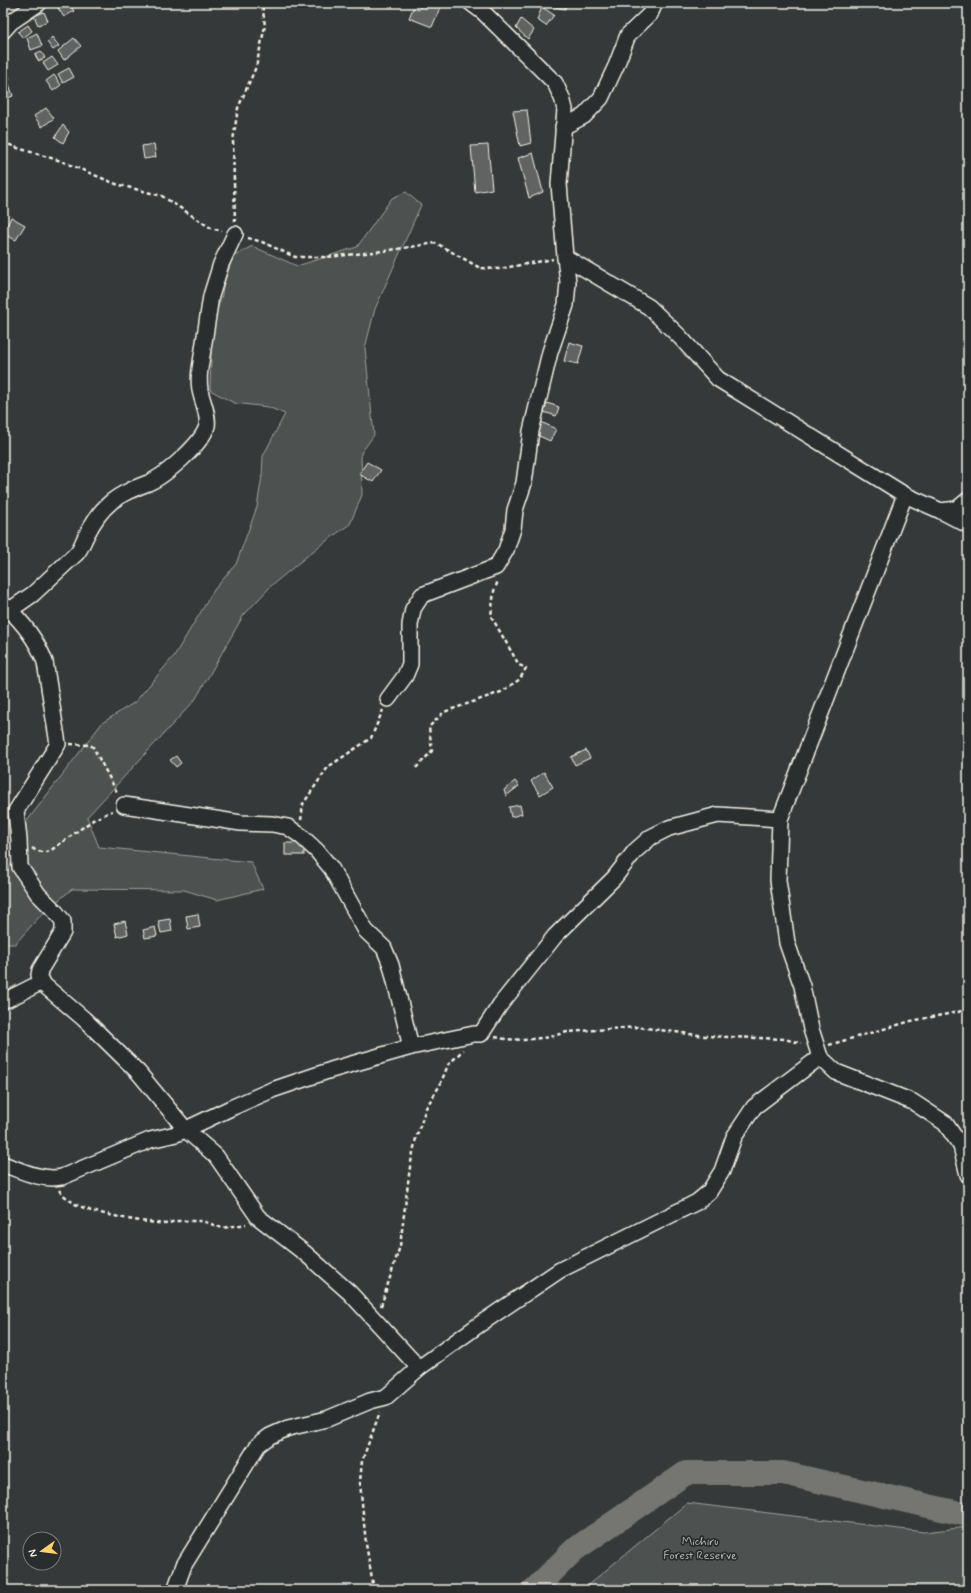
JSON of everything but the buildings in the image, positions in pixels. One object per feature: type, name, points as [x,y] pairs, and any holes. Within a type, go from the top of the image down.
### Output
[{"type":"street","points":[[3,31],[11,22],[39,3]]},
{"type":"street","points":[[388,699],[405,676],[410,664],[410,625],[413,609],[422,595],[496,567],[506,550],[513,529],[516,510],[524,483],[531,431],[550,352],[566,305],[568,282],[559,184],[565,109],[562,98],[555,83],[483,12],[471,3]]},
{"type":"street","points":[[563,127],[584,116],[601,98],[628,35],[650,14],[656,3]]},
{"type":"street","points":[[235,234],[221,264],[211,296],[199,380],[207,426],[204,432],[183,457],[164,474],[148,483],[134,487],[112,501],[95,520],[77,553],[33,594],[6,607],[36,643],[45,662],[58,744],[16,811],[19,840],[19,861],[22,872],[38,894],[63,921],[63,932],[40,970],[39,975],[42,982],[138,1072],[186,1130],[216,1156],[258,1217],[306,1254],[345,1288],[419,1368]]},
{"type":"street","points":[[565,257],[649,307],[680,337],[723,383],[905,495],[968,525]]},
{"type":"street","points":[[905,495],[780,819],[778,880],[787,943],[802,986],[811,1029],[819,1053],[836,1072],[913,1102],[945,1123],[961,1146],[968,1175]]},
{"type":"street","points":[[941,511],[957,509],[968,500]]},
{"type":"street","points":[[124,805],[241,823],[272,824],[288,827],[297,833],[317,851],[331,868],[366,931],[384,948],[391,965],[411,1047]]},
{"type":"street","points":[[3,1164],[40,1177],[52,1179],[62,1177],[150,1140],[186,1130],[272,1090],[331,1070],[411,1047],[474,1034],[481,1034],[500,1005],[555,936],[614,878],[635,851],[651,837],[669,828],[718,815],[780,819]]},
{"type":"street","points":[[3,1000],[42,982]]},
{"type":"street","points":[[175,1590],[184,1565],[258,1446],[270,1436],[288,1428],[327,1419],[370,1400],[386,1396],[419,1368],[480,1324],[560,1270],[697,1202],[709,1192],[722,1171],[734,1137],[754,1107],[819,1053]]},
{"type":"path","points":[[235,234],[233,141],[238,108],[256,67],[265,26],[262,3]]},
{"type":"path","points":[[3,141],[14,147],[61,161],[116,184],[162,196],[211,228],[262,242],[295,257],[327,257],[384,251],[436,243],[480,268],[499,269],[565,257]]},
{"type":"path","points":[[416,768],[432,751],[429,727],[444,712],[501,692],[520,678],[526,668],[519,665],[490,616],[494,591],[501,572],[496,567]]},
{"type":"path","points":[[297,833],[302,817],[303,804],[328,766],[371,738],[388,699]]},
{"type":"path","points":[[19,840],[36,851],[50,851],[93,820],[124,805],[90,744],[58,744]]},
{"type":"path","points":[[376,1321],[400,1246],[410,1167],[416,1138],[426,1108],[440,1085],[448,1065],[481,1034],[505,1039],[524,1040],[549,1037],[567,1032],[638,1027],[705,1036],[784,1039],[819,1053],[911,1020],[968,1009]]},
{"type":"path","points":[[52,1179],[62,1194],[76,1204],[91,1211],[133,1220],[165,1224],[176,1221],[202,1221],[223,1228],[262,1220]]},
{"type":"path","points":[[374,1590],[361,1503],[360,1482],[362,1461],[386,1396]]},
{"type":"path","points":[[369,1590],[372,1580]]},
{"type":"green space","points":[[406,192],[421,205],[375,309],[365,348],[374,435],[361,453],[362,495],[350,524],[318,547],[272,585],[243,616],[195,700],[87,817],[99,847],[251,862],[263,889],[217,900],[184,890],[72,889],[41,915],[15,944],[3,944],[3,875],[8,871],[27,821],[102,723],[135,702],[174,656],[214,590],[236,564],[257,507],[262,476],[263,456],[285,414],[268,407],[234,403],[210,390],[212,325],[233,257],[252,246],[297,266],[357,247],[392,198]]},
{"type":"green space","name":"Michiru Forest Reserve","points":[[687,1503],[924,1532],[968,1527],[968,1590],[582,1590]]},
{"type":"waterway","points":[[534,1590],[574,1550],[686,1473],[783,1473],[968,1515]]}]
